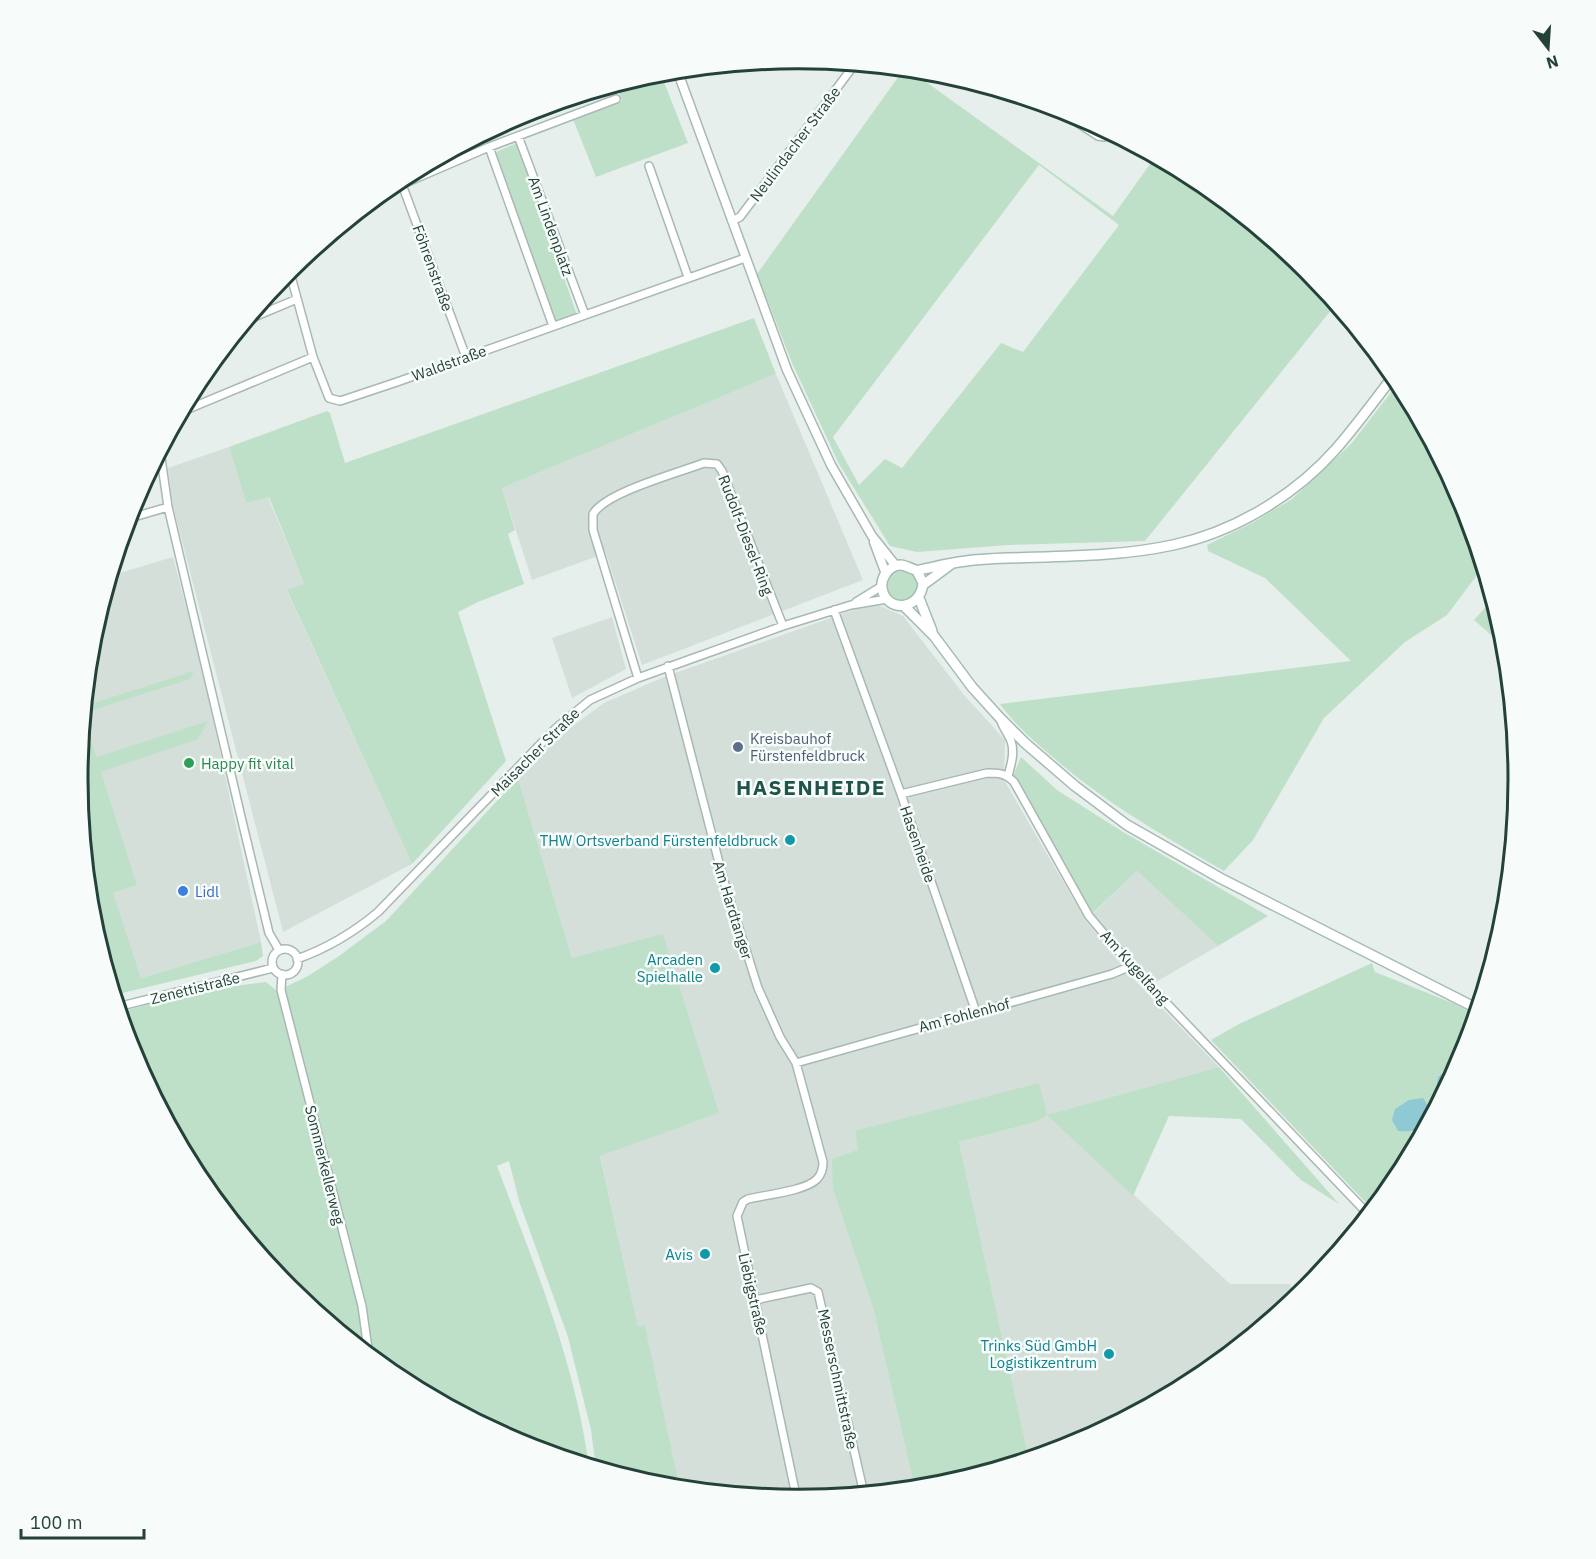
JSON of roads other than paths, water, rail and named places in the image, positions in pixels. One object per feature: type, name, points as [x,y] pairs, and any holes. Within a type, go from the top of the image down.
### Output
[{"type":"main road","points":[[917,571],[952,562],[973,560],[1153,549],[1201,537],[1266,507],[1311,473],[1335,451],[1388,383]]},
{"type":"main road","points":[[923,585],[917,571],[907,566],[896,566],[886,574],[882,586],[887,599],[896,605],[904,606],[919,598],[923,585],[952,562]]},
{"type":"main road","points":[[919,598],[934,636]]},
{"type":"main road","points":[[904,606],[934,636],[972,687],[1025,743],[1075,786],[1127,825],[1220,878],[1472,1006]]},
{"type":"street","name":"Neulindacher Straße","points":[[732,221],[740,217],[849,71]]},
{"type":"street","points":[[680,79],[787,370],[831,465],[872,536],[896,566]]},
{"type":"street","points":[[440,166],[616,99]]},
{"type":"street","name":"Am Lindenplatz","points":[[518,136],[585,315]]},
{"type":"street","points":[[489,147],[553,326]]},
{"type":"street","points":[[649,166],[687,277]]},
{"type":"street","name":"Föhrenstraße","points":[[404,189],[466,357]]},
{"type":"street","name":"Waldstraße","points":[[313,357],[329,398],[340,401],[745,258]]},
{"type":"street","points":[[194,407],[313,357],[292,281]]},
{"type":"street","points":[[262,314],[297,299]]},
{"type":"street","name":"Rudolf-Diesel-Ring","points":[[638,678],[593,530],[593,514],[604,502],[620,494],[704,463],[717,464],[722,471],[783,626]]},
{"type":"street","points":[[162,464],[168,507],[259,893],[269,933],[279,950]]},
{"type":"street","points":[[139,515],[168,507]]},
{"type":"street","points":[[872,536],[886,574]]},
{"type":"street","name":"Maisacher Straße","points":[[297,959],[332,945],[362,926],[378,912],[567,718],[590,700],[668,666],[851,604],[882,586]]},
{"type":"street","name":"Maisacher Straße","points":[[851,604],[887,599]]},
{"type":"street","name":"Hasenheide","points":[[834,610],[901,794],[976,1012]]},
{"type":"street","name":"Am Hardtanger","points":[[668,666],[710,834],[742,939],[758,988],[775,1027],[796,1063],[819,1145]]},
{"type":"street","points":[[901,794],[987,773],[1000,773],[1008,776],[1013,759],[1011,742],[1002,728],[1000,718]]},
{"type":"street","name":"Am Kugelfang","points":[[1008,776],[1014,782],[1089,916],[1131,966],[1364,1210]]},
{"type":"street","points":[[279,950],[291,951],[297,959],[293,972],[282,974],[273,968],[272,958],[279,950]]},
{"type":"street","name":"Am Fohlenhof","points":[[796,1063],[1112,974],[1131,966]]},
{"type":"street","name":"Zenettistraße","points":[[124,1005],[273,968]]},
{"type":"street","name":"Sommerkellerweg","points":[[282,974],[281,990],[362,1306],[367,1345]]},
{"type":"street","name":"Liebigstraße","points":[[795,1490],[755,1300],[739,1236],[738,1210],[748,1198],[806,1186],[816,1180],[822,1170],[823,1162],[819,1145]]},
{"type":"street","name":"Messerschmittstraße","points":[[755,1300],[811,1288],[818,1292],[862,1486]]},
{"type":"water","points":[[1445,1071],[1437,1091],[1436,1089],[1438,1077]]},
{"type":"water","points":[[1423,1098],[1428,1106],[1416,1129],[1398,1131],[1392,1120],[1395,1109],[1409,1100]]},
{"type":"place","name":"Kreisbauhof Fürstenfeldbruck","points":[[738,747]]},
{"type":"place","name":"Happy fit vital","points":[[189,763]]},
{"type":"place","name":"THW Ortsverband Fürstenfeldbruck","points":[[790,840]]},
{"type":"place","name":"Lidl","points":[[183,891]]},
{"type":"place","name":"Arcaden Spielhalle","points":[[715,968]]},
{"type":"place","name":"Avis","points":[[705,1254]]},
{"type":"place","name":"Trinks Süd GmbH Logistikzentrum","points":[[1109,1354]]},
{"type":"district","name":"HASENHEIDE","points":[[811,787]]}]
